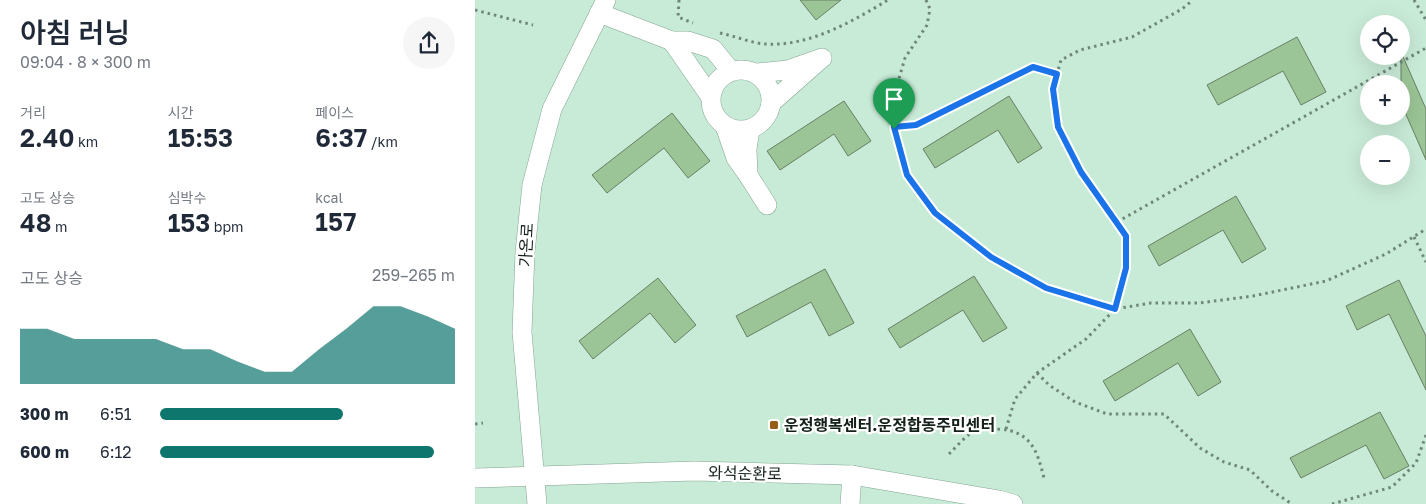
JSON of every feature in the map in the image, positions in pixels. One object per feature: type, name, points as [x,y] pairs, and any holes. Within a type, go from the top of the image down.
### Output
[{"type":"street","points":[[602,7],[672,41],[689,40],[713,48],[731,70]]},
{"type":"street","name":"가온로","points":[[537,504],[523,332],[525,252],[532,185],[552,109],[602,7]]},
{"type":"street","points":[[672,41],[710,96],[713,113],[725,126],[736,158],[749,175],[767,206]]},
{"type":"street","points":[[710,96],[717,80],[731,70],[740,69],[757,74],[788,70],[822,58],[771,103],[765,119],[750,129],[733,129],[725,126]]},
{"type":"street","points":[[757,74],[768,86],[771,103]]},
{"type":"street","points":[[749,175],[747,150],[750,129]]},
{"type":"street","name":"와석순환로","points":[[475,478],[694,471],[852,475],[1013,504]]},
{"type":"street","points":[[850,504],[852,475]]},
{"type":"path","points":[[679,0],[678,17],[701,27]]},
{"type":"path","points":[[717,32],[766,44],[805,40],[845,25],[888,0]]},
{"type":"path","points":[[926,0],[930,9],[927,26],[905,58],[893,99],[894,127],[907,175],[935,213],[991,257],[1046,288],[1115,309],[1151,304],[1199,304],[1244,298],[1326,281],[1387,254],[1426,229]]},
{"type":"path","points":[[1006,429],[1015,399],[1037,373],[1086,339],[1115,309],[1126,268],[1126,236],[1081,172],[1058,127],[1053,89],[1061,60],[1080,50],[1132,37],[1182,9],[1193,0]]},
{"type":"path","points":[[1414,0],[1426,20]]},
{"type":"path","points":[[475,10],[533,25]]},
{"type":"path","points":[[1117,222],[1426,48]]},
{"type":"path","points":[[894,127],[916,125],[1033,67],[1057,74]]},
{"type":"path","points":[[1414,236],[1426,262]]},
{"type":"path","points":[[1037,373],[1049,385],[1075,402],[1107,414],[1164,414],[1200,448],[1224,462],[1250,470],[1273,491],[1292,504]]},
{"type":"path","points":[[475,424],[483,424]]},
{"type":"path","points":[[949,454],[963,439],[981,427],[1006,429],[1023,434],[1038,452],[1044,478]]},
{"type":"path","points":[[1332,504],[1392,487],[1417,463],[1426,435]]},
{"type":"building","points":[[800,0],[841,0],[816,20]]},
{"type":"building","points":[[1297,37],[1326,92],[1301,105],[1283,71],[1218,105],[1207,85]]},
{"type":"building","points":[[1401,65],[1407,65],[1426,109],[1426,160],[1410,124],[1410,75],[1401,75]]},
{"type":"building","points":[[1009,96],[1042,148],[1018,163],[998,130],[935,168],[923,149]]},
{"type":"building","points":[[844,101],[871,141],[848,156],[834,134],[780,170],[767,151]]},
{"type":"building","points":[[672,113],[710,161],[688,178],[664,148],[607,193],[592,175]]},
{"type":"building","points":[[1236,196],[1266,249],[1242,263],[1223,230],[1159,266],[1148,246]]},
{"type":"building","points":[[825,269],[854,323],[829,336],[811,302],[747,337],[736,316]]},
{"type":"building","points":[[974,276],[1007,328],[983,342],[963,310],[900,348],[888,329]]},
{"type":"building","points":[[658,278],[696,325],[675,343],[650,313],[593,359],[579,341]]},
{"type":"building","points":[[1399,280],[1426,336],[1426,390],[1389,314],[1357,330],[1346,306]]},
{"type":"building","points":[[1190,329],[1221,382],[1198,396],[1178,363],[1115,401],[1103,381]]},
{"type":"building","points":[[1380,412],[1409,466],[1384,479],[1366,445],[1301,478],[1290,458]]},
{"type":"place","name":"운정행복센터.운정합동주민센터","points":[[774,425]]},
{"type":"route","points":[[1033,67],[1057,74],[1053,89],[1058,127],[1081,172],[1126,236],[1126,268],[1115,309],[1046,288],[991,257],[935,213],[907,175],[894,129],[894,127],[916,125],[1033,67]]}]
